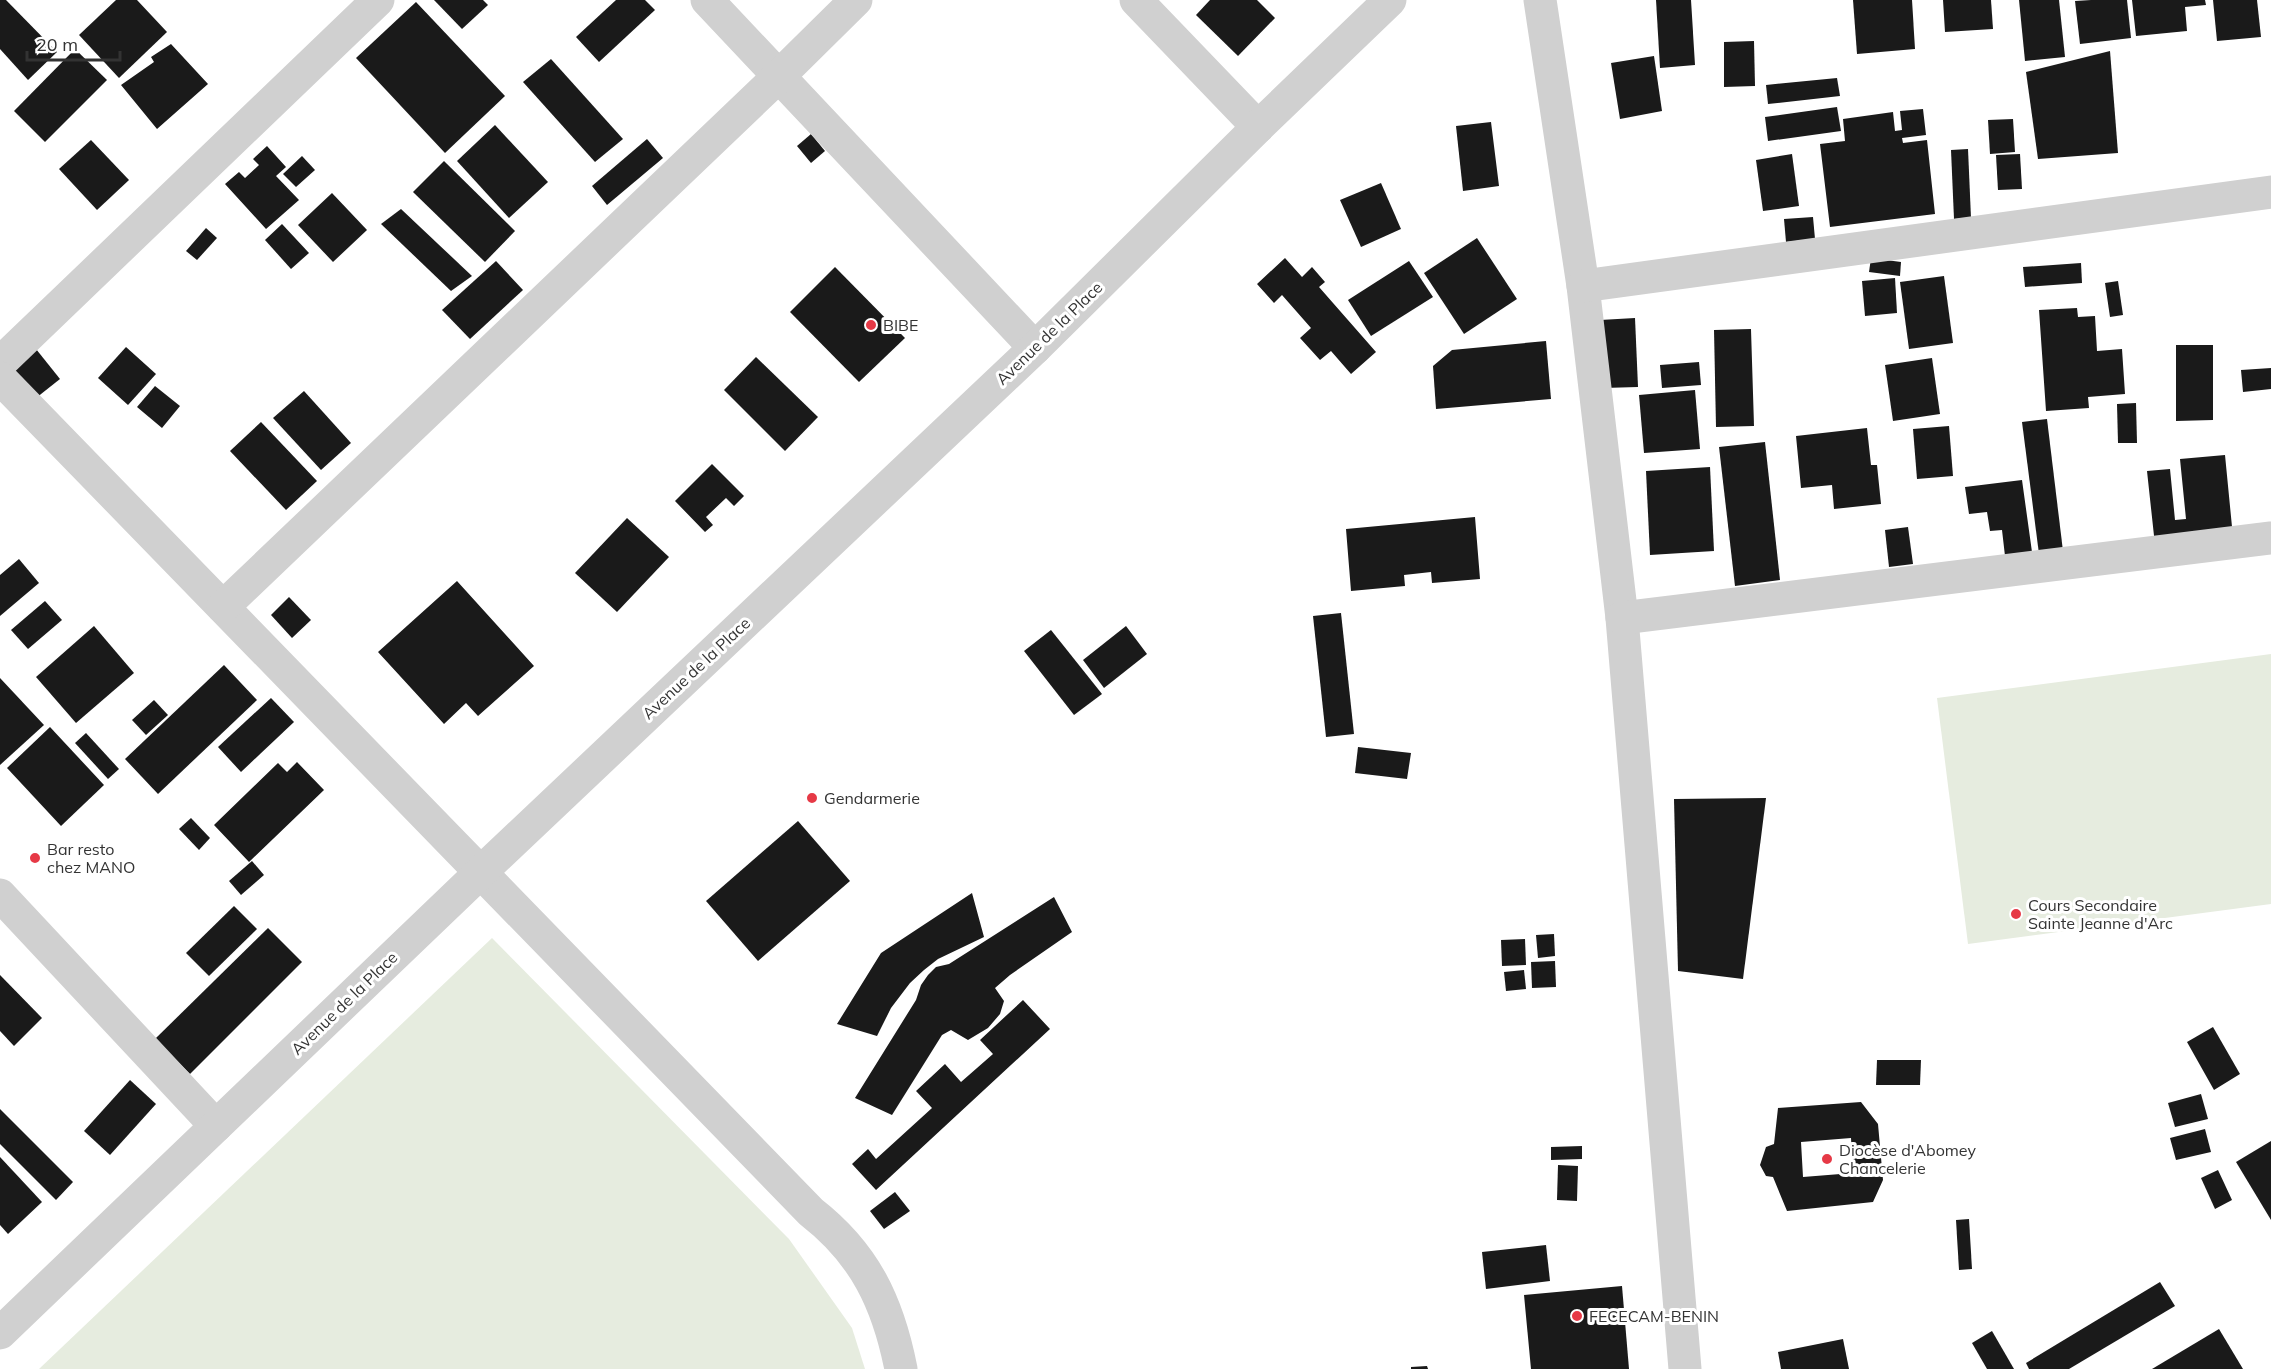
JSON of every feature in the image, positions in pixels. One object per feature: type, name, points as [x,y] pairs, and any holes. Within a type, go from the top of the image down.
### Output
[{"type":"street","points":[[0,363],[378,0]]},
{"type":"street","points":[[707,0],[778,78],[1035,348]]},
{"type":"street","points":[[223,606],[778,78],[856,0]]},
{"type":"street","points":[[1136,0],[1258,127]]},
{"type":"street","name":"Avenue de la Place","points":[[0,1333],[481,872],[1035,348],[1390,0]]},
{"type":"street","points":[[1540,0],[1583,286],[1622,618],[1685,1369]]},
{"type":"street","points":[[1583,286],[2271,192]]},
{"type":"street","points":[[0,378],[803,1203],[844,1241],[884,1303],[902,1369]]},
{"type":"street","points":[[1622,618],[2271,538]]},
{"type":"street","points":[[0,895],[216,1126]]},
{"type":"shaded area","points":[[2271,654],[2271,904],[1968,944],[1937,698]]},
{"type":"shaded area","points":[[492,938],[789,1239],[852,1328],[865,1369],[39,1369]]},
{"type":"building","points":[[0,0],[6,0],[57,52],[28,80],[0,49]]},
{"type":"building","points":[[116,0],[137,0],[167,32],[119,78],[79,35]]},
{"type":"building","points":[[434,0],[483,0],[488,5],[462,29]]},
{"type":"building","points":[[616,0],[645,0],[655,10],[599,62],[576,37]]},
{"type":"building","points":[[1210,0],[1257,0],[1275,18],[1238,56],[1196,15]]},
{"type":"building","points":[[1656,0],[1691,0],[1695,65],[1660,68]]},
{"type":"building","points":[[1853,0],[1912,0],[1915,49],[1857,54]]},
{"type":"building","points":[[1943,0],[1991,0],[1993,29],[1945,32]]},
{"type":"building","points":[[2019,0],[2059,0],[2065,57],[2025,61]]},
{"type":"building","points":[[2127,0],[2131,38],[2080,44],[2075,1]]},
{"type":"building","points":[[2132,0],[2205,0],[2206,5],[2185,7],[2187,31],[2136,36]]},
{"type":"building","points":[[2213,0],[2257,0],[2261,37],[2217,41]]},
{"type":"building","points":[[416,2],[505,96],[445,153],[356,58]]},
{"type":"building","points":[[1754,41],[1755,86],[1724,87],[1724,42]]},
{"type":"building","points":[[171,44],[208,84],[157,129],[121,85],[154,62],[151,57]]},
{"type":"building","points":[[75,49],[107,80],[45,142],[14,111]]},
{"type":"building","points":[[2110,51],[2118,153],[2038,159],[2026,72]]},
{"type":"building","points":[[1654,56],[1662,111],[1620,119],[1611,63]]},
{"type":"building","points":[[551,59],[623,139],[595,162],[523,82]]},
{"type":"building","points":[[1837,78],[1840,96],[1768,104],[1766,85]]},
{"type":"building","points":[[1837,107],[1841,131],[1768,141],[1765,117]]},
{"type":"building","points":[[1923,109],[1926,135],[1902,138],[1903,143],[1927,140],[1935,214],[1830,227],[1820,144],[1845,141],[1843,119],[1893,112],[1895,131],[1902,130],[1900,111]]},
{"type":"building","points":[[2013,119],[2015,152],[1990,154],[1988,120]]},
{"type":"building","points":[[1491,122],[1499,186],[1463,191],[1456,126]]},
{"type":"building","points":[[495,125],[548,182],[509,218],[457,161]]},
{"type":"building","points":[[811,134],[825,151],[811,163],[797,146]]},
{"type":"building","points":[[647,139],[663,158],[607,205],[592,186]]},
{"type":"building","points":[[91,140],[129,180],[97,210],[59,169]]},
{"type":"building","points":[[267,146],[286,167],[276,176],[299,200],[266,229],[225,184],[239,172],[245,178],[259,165],[253,159]]},
{"type":"building","points":[[1968,149],[1971,218],[1954,219],[1951,150]]},
{"type":"building","points":[[1792,154],[1799,206],[1763,211],[1756,160]]},
{"type":"building","points":[[2020,154],[2022,189],[1998,190],[1996,155]]},
{"type":"building","points":[[302,156],[315,170],[296,187],[283,174]]},
{"type":"building","points":[[444,161],[515,231],[485,262],[413,192]]},
{"type":"building","points":[[1381,183],[1401,229],[1361,247],[1340,200]]},
{"type":"building","points":[[332,193],[367,230],[333,262],[298,225]]},
{"type":"building","points":[[401,209],[472,276],[451,291],[381,224]]},
{"type":"building","points":[[1813,217],[1815,239],[1786,242],[1784,219]]},
{"type":"building","points":[[282,224],[309,253],[291,269],[265,240]]},
{"type":"building","points":[[206,228],[217,238],[197,260],[186,251]]},
{"type":"building","points":[[1477,238],[1517,299],[1464,334],[1424,273]]},
{"type":"building","points":[[1285,258],[1302,277],[1312,267],[1325,282],[1319,287],[1376,352],[1351,374],[1331,351],[1320,360],[1300,338],[1311,328],[1282,295],[1274,303],[1257,284]]},
{"type":"building","points":[[1871,258],[1901,262],[1900,276],[1869,272]]},
{"type":"building","points":[[496,261],[523,290],[470,339],[442,310]]},
{"type":"building","points":[[1409,261],[1433,297],[1371,336],[1348,300]]},
{"type":"building","points":[[2081,263],[2082,283],[2025,287],[2023,267]]},
{"type":"building","points":[[835,267],[905,338],[859,382],[790,312]]},
{"type":"building","points":[[1944,276],[1953,343],[1909,349],[1900,282]]},
{"type":"building","points":[[1895,278],[1897,313],[1865,316],[1862,281]]},
{"type":"building","points":[[2118,281],[2123,315],[2110,317],[2105,283]]},
{"type":"building","points":[[2077,308],[2078,317],[2095,316],[2097,351],[2122,349],[2125,394],[2088,397],[2089,408],[2046,411],[2039,310]]},
{"type":"building","points":[[1635,318],[1638,387],[1603,388],[1600,320]]},
{"type":"building","points":[[1751,329],[1754,426],[1716,427],[1714,330]]},
{"type":"building","points":[[1546,341],[1551,399],[1436,409],[1433,366],[1452,350]]},
{"type":"building","points":[[2176,345],[2213,345],[2213,420],[2176,421]]},
{"type":"building","points":[[126,347],[156,374],[128,405],[98,378]]},
{"type":"building","points":[[36,349],[60,379],[36,398],[12,368]]},
{"type":"building","points":[[756,357],[818,417],[785,451],[724,390]]},
{"type":"building","points":[[1932,358],[1940,414],[1893,421],[1885,365]]},
{"type":"building","points":[[1699,362],[1701,385],[1662,388],[1660,365]]},
{"type":"building","points":[[2271,368],[2271,389],[2243,392],[2241,370]]},
{"type":"building","points":[[155,386],[180,406],[162,428],[137,407]]},
{"type":"building","points":[[1695,390],[1700,449],[1644,453],[1639,395]]},
{"type":"building","points":[[304,391],[351,443],[321,470],[273,418]]},
{"type":"building","points":[[2136,403],[2137,443],[2118,443],[2117,404]]},
{"type":"building","points":[[2047,419],[2063,551],[2039,554],[2022,422]]},
{"type":"building","points":[[261,422],[317,481],[286,510],[230,451]]},
{"type":"building","points":[[1949,426],[1953,476],[1917,479],[1913,429]]},
{"type":"building","points":[[1867,428],[1871,465],[1877,465],[1881,504],[1834,509],[1832,485],[1801,488],[1796,436]]},
{"type":"building","points":[[1765,442],[1780,580],[1735,586],[1719,447]]},
{"type":"building","points":[[2225,455],[2233,537],[2155,545],[2147,471],[2170,469],[2175,520],[2186,519],[2180,459]]},
{"type":"building","points":[[712,464],[744,496],[734,506],[726,498],[706,517],[713,525],[705,532],[675,501]]},
{"type":"building","points":[[1710,467],[1714,551],[1650,555],[1646,471]]},
{"type":"building","points":[[2022,480],[2032,552],[2005,556],[2002,530],[1990,531],[1987,512],[1969,514],[1965,487]]},
{"type":"building","points":[[1475,517],[1480,579],[1432,583],[1431,572],[1404,575],[1405,586],[1351,591],[1346,529]]},
{"type":"building","points":[[627,518],[669,557],[617,612],[575,573]]},
{"type":"building","points":[[1908,527],[1913,564],[1889,567],[1885,530]]},
{"type":"building","points":[[19,559],[39,583],[0,616],[0,575]]},
{"type":"building","points":[[457,581],[534,666],[478,716],[466,703],[444,724],[378,652]]},
{"type":"building","points":[[289,597],[311,620],[292,638],[271,615]]},
{"type":"building","points":[[45,601],[62,620],[28,649],[11,630]]},
{"type":"building","points":[[1341,613],[1354,734],[1326,737],[1313,616]]},
{"type":"building","points":[[94,626],[134,673],[76,723],[36,677]]},
{"type":"building","points":[[1126,626],[1147,654],[1104,688],[1083,660]]},
{"type":"building","points":[[1051,630],[1102,694],[1074,715],[1024,651]]},
{"type":"building","points":[[224,665],[257,700],[158,794],[125,759]]},
{"type":"building","points":[[0,678],[44,725],[0,765]]},
{"type":"building","points":[[271,698],[294,722],[241,772],[218,747]]},
{"type":"building","points":[[154,700],[168,715],[146,735],[132,720]]},
{"type":"building","points":[[50,727],[104,785],[61,826],[7,768]]},
{"type":"building","points":[[86,733],[119,769],[108,779],[75,743]]},
{"type":"building","points":[[1358,747],[1411,753],[1407,779],[1355,773]]},
{"type":"building","points":[[297,762],[324,790],[249,862],[214,825],[278,763],[287,772]]},
{"type":"building","points":[[1766,798],[1743,979],[1678,971],[1674,799]]},
{"type":"building","points":[[191,818],[210,838],[199,850],[179,829]]},
{"type":"building","points":[[798,821],[850,881],[758,961],[706,901]]},
{"type":"building","points":[[252,861],[264,875],[241,895],[229,881]]},
{"type":"building","points":[[972,893],[984,937],[938,959],[924,970],[910,983],[891,1008],[877,1036],[837,1024],[881,953]]},
{"type":"building","points":[[1054,897],[1072,932],[995,988],[1004,1001],[1000,1014],[988,1028],[968,1040],[951,1030],[942,1035],[892,1115],[855,1098],[916,1000],[921,985],[928,975],[936,967],[949,964]]},
{"type":"building","points":[[234,906],[257,929],[209,976],[186,953]]},
{"type":"building","points":[[268,928],[302,962],[190,1074],[155,1039]]},
{"type":"building","points":[[1554,934],[1555,956],[1538,958],[1536,935]]},
{"type":"building","points":[[1525,939],[1526,965],[1502,966],[1501,940]]},
{"type":"building","points":[[1555,961],[1556,987],[1532,988],[1531,962]]},
{"type":"building","points":[[1524,970],[1526,989],[1506,991],[1504,972]]},
{"type":"building","points":[[0,975],[42,1018],[14,1046],[0,1031]]},
{"type":"building","points":[[1023,1000],[1050,1029],[876,1190],[852,1164],[868,1149],[876,1159],[932,1108],[916,1091],[945,1064],[961,1082],[993,1054],[980,1040]]},
{"type":"building","points":[[2213,1027],[2240,1074],[2214,1090],[2187,1042]]},
{"type":"building","points":[[1877,1060],[1921,1060],[1920,1085],[1876,1085]]},
{"type":"building","points":[[130,1080],[156,1104],[110,1155],[84,1131]]},
{"type":"building","points":[[2201,1094],[2208,1119],[2175,1127],[2168,1103]]},
{"type":"building","points":[[1861,1102],[1878,1124],[1883,1180],[1873,1202],[1787,1211],[1773,1177],[1766,1176],[1760,1165],[1766,1147],[1774,1144],[1778,1108]],"holes":[[[1851,1138],[1853,1173],[1803,1177],[1801,1142]]]},
{"type":"building","points":[[0,1109],[73,1182],[56,1200],[0,1144]]},
{"type":"building","points":[[2205,1129],[2211,1152],[2176,1160],[2170,1138]]},
{"type":"building","points":[[2271,1141],[2271,1220],[2236,1162]]},
{"type":"building","points":[[1582,1146],[1582,1159],[1551,1160],[1551,1147]]},
{"type":"building","points":[[0,1157],[42,1202],[8,1234],[0,1225]]},
{"type":"building","points":[[1558,1165],[1578,1166],[1577,1201],[1557,1200]]},
{"type":"building","points":[[2218,1170],[2232,1200],[2215,1209],[2201,1178]]},
{"type":"building","points":[[895,1192],[910,1211],[884,1229],[870,1211]]},
{"type":"building","points":[[1969,1219],[1972,1269],[1959,1270],[1956,1220]]},
{"type":"building","points":[[1546,1245],[1550,1281],[1486,1289],[1482,1252]]},
{"type":"building","points":[[2160,1282],[2175,1306],[2069,1369],[2029,1369],[2026,1363]]},
{"type":"building","points":[[1622,1286],[1629,1369],[1531,1369],[1524,1295]]},
{"type":"building","points":[[2219,1329],[2243,1369],[2152,1369]]},
{"type":"building","points":[[1992,1331],[2014,1369],[1987,1369],[1972,1343]]},
{"type":"building","points":[[1843,1339],[1849,1369],[1781,1369],[1778,1352]]},
{"type":"building","points":[[1427,1366],[1428,1369],[1411,1369],[1411,1367]]},
{"type":"place","name":"BIBE","points":[[871,325]]},
{"type":"place","name":"Gendarmerie","points":[[812,798]]},
{"type":"place","name":"Bar resto chez MANO","points":[[35,858]]},
{"type":"place","name":"Cours Secondaire Sainte Jeanne d'Arc","points":[[2016,914]]},
{"type":"place","name":"Diocèse d'Abomey Chancelerie","points":[[1827,1159]]},
{"type":"place","name":"FECECAM-BENIN","points":[[1577,1316]]}]
